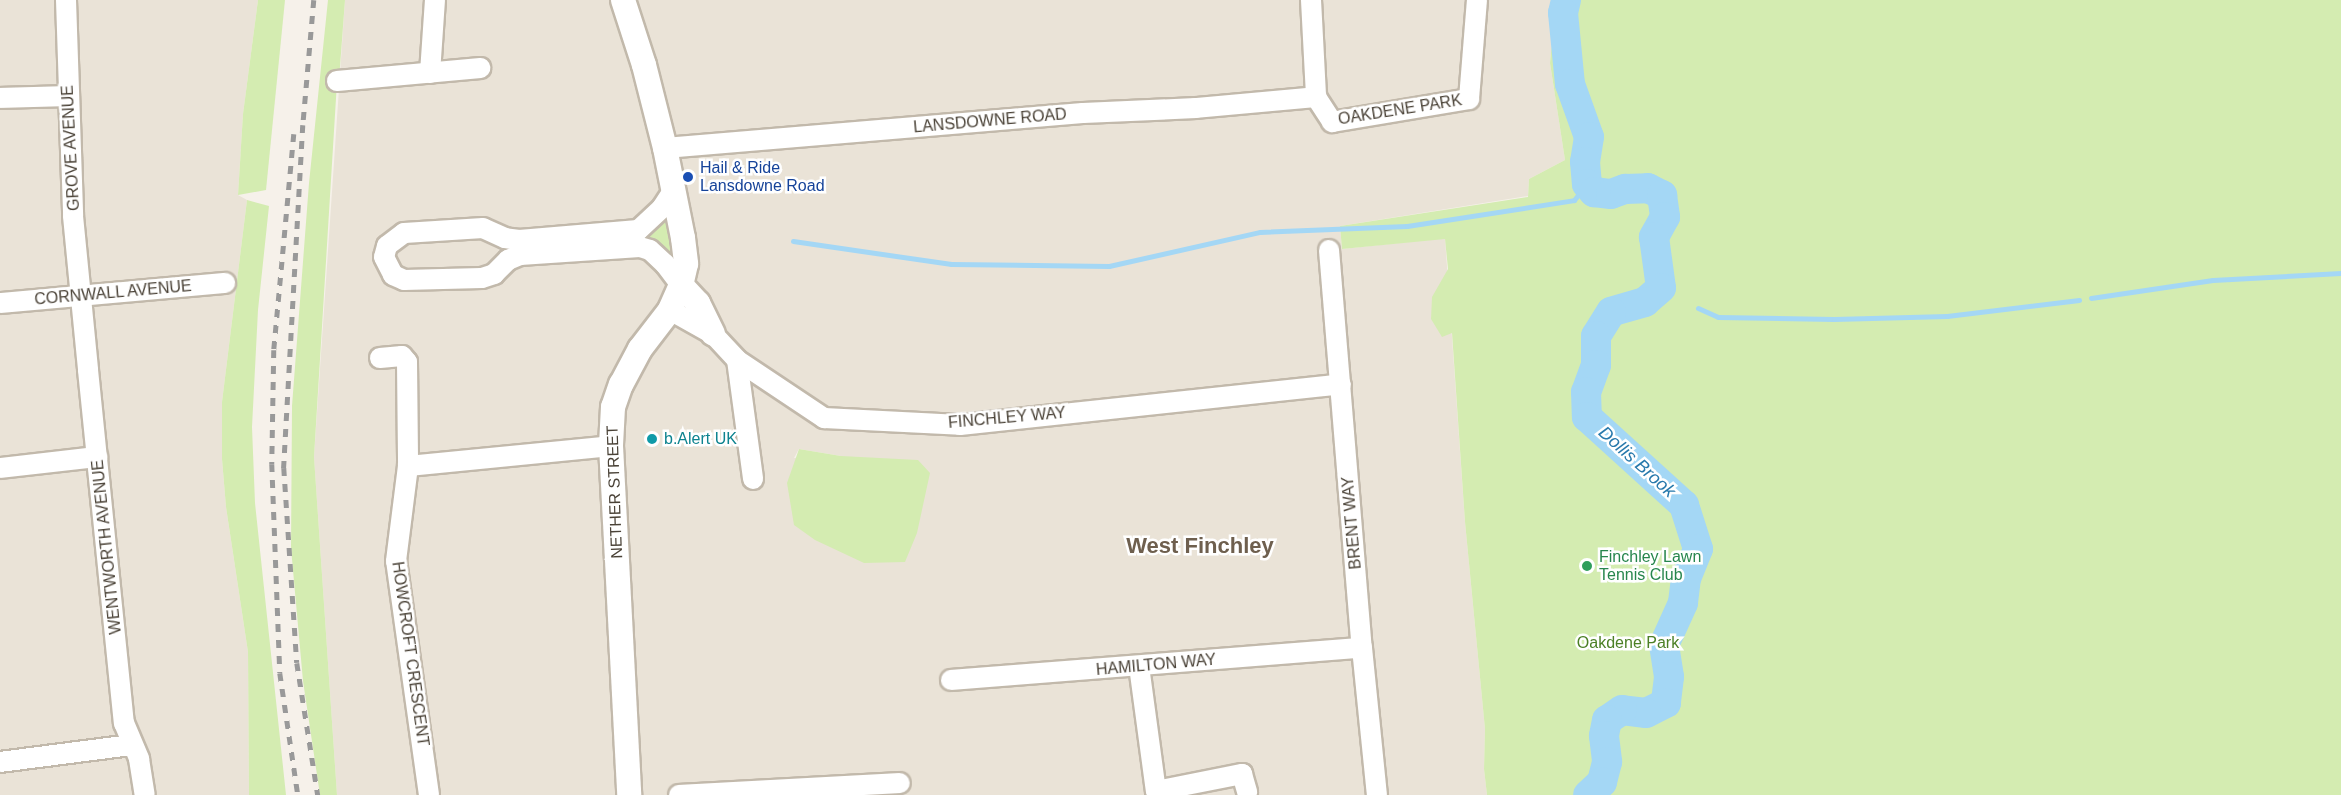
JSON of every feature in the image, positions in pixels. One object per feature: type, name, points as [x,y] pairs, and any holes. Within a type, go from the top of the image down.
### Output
[{"type":"street","name":"GROVE AVENUE","points":[[66,0],[73,216],[81,296]]},
{"type":"street","points":[[430,73],[435,0]]},
{"type":"street","name":"NETHER STREET","points":[[623,0],[644,64],[665,148],[686,264],[681,285],[670,310],[640,349],[621,384],[613,407],[611,446],[629,795]]},
{"type":"street","points":[[1311,0],[1316,98]]},
{"type":"street","name":"OAKDENE PARK","points":[[1316,98],[1332,122],[1469,99],[1477,0]]},
{"type":"street","points":[[337,81],[480,68]]},
{"type":"street","points":[[0,98],[68,96]]},
{"type":"street","name":"LANSDOWNE ROAD","points":[[665,148],[1083,113],[1196,108],[1316,98]]},
{"type":"street","points":[[673,191],[662,208],[638,230],[519,240],[505,238],[483,228],[404,233],[387,246],[384,257],[393,275],[404,280],[482,278],[494,274],[508,260],[520,255],[640,248],[650,250],[698,303],[713,334]]},
{"type":"street","name":"BRENT WAY","points":[[1329,250],[1362,648],[1377,795]]},
{"type":"street","name":"CORNWALL AVENUE","points":[[0,303],[225,283]]},
{"type":"street","name":"WENTWORTH AVENUE","points":[[81,296],[124,723],[131,745],[139,759],[145,795]]},
{"type":"street","name":"FINCHLEY WAY","points":[[670,310],[713,334],[737,360],[824,418],[948,424],[1341,384]]},
{"type":"street","name":"HOWCROFT CRESCENT","points":[[380,358],[402,356],[407,362],[408,466],[396,561],[429,795]]},
{"type":"street","points":[[737,360],[753,479]]},
{"type":"street","points":[[408,466],[611,446]]},
{"type":"street","points":[[0,468],[98,457]]},
{"type":"street","name":"HAMILTON WAY","points":[[951,680],[1362,648]]},
{"type":"street","points":[[1139,666],[1156,791],[1242,774],[1247,792]]},
{"type":"street","points":[[0,762],[131,745]]},
{"type":"street","points":[[679,795],[900,783]]},
{"type":"shaded area","points":[[0,0],[258,0],[243,114],[238,195],[247,200],[222,402],[222,459],[226,507],[248,652],[249,795],[0,795]]},
{"type":"shaded area","points":[[345,0],[1556,0],[1550,63],[1565,160],[1529,179],[1528,196],[1340,226],[1342,249],[1445,238],[1465,522],[1485,729],[1484,769],[1487,795],[337,795],[314,457]],"holes":[[[799,449],[841,456],[794,458]]]},
{"type":"green space","points":[[258,0],[285,0],[266,190],[238,195],[243,114]]},
{"type":"green space","points":[[328,0],[345,0],[337,82],[314,457],[337,795],[320,795],[303,681],[291,548],[292,406],[309,183]]},
{"type":"green space","name":"Oakdene Park","points":[[1556,0],[2341,0],[2341,795],[1487,795],[1484,769],[1485,729],[1465,522],[1452,333],[1442,337],[1431,319],[1432,297],[1448,269],[1445,239],[1342,249],[1340,226],[1528,197],[1529,179],[1565,160],[1550,63]]},
{"type":"green space","points":[[247,200],[269,206],[258,310],[252,427],[255,503],[286,795],[249,795],[248,652],[226,507],[222,459],[222,402]]},
{"type":"green space","points":[[665,218],[673,257],[671,259],[642,243],[641,235]]},
{"type":"green space","points":[[799,449],[841,456],[918,460],[930,473],[917,533],[905,562],[864,563],[815,540],[794,525],[787,483]]},
{"type":"waterway","name":"Dollis Brook","points":[[1566,0],[1563,13],[1570,84],[1589,137],[1585,162],[1587,184],[1594,192],[1611,194],[1625,189],[1648,188],[1662,195],[1665,217],[1654,237],[1661,288],[1645,302],[1611,312],[1596,336],[1596,365],[1586,392],[1587,417],[1684,505],[1698,549],[1686,578],[1683,603],[1664,645],[1669,677],[1666,703],[1646,713],[1622,710],[1607,720],[1604,736],[1607,762],[1602,782],[1588,795]]},
{"type":"waterway","points":[[793,241],[951,264],[1109,266],[1260,232],[1407,226],[1574,200],[1587,184]]},
{"type":"waterway","points":[[2091,298],[2213,280],[2341,273]]},
{"type":"waterway","points":[[1698,308],[1718,317],[1834,319],[1947,316],[2079,300]]},
{"type":"railway","points":[[314,0],[303,125],[284,468],[297,663],[318,795]]},
{"type":"railway","points":[[294,134],[274,350],[272,464],[280,673],[298,795]]},
{"type":"place","name":"Hail & Ride Lansdowne Road","points":[[688,177]]},
{"type":"place","name":"b.Alert UK","points":[[652,439]]},
{"type":"place","name":"Finchley Lawn Tennis Club","points":[[1587,566]]},
{"type":"district","name":"West Finchley","points":[[1200,546]]}]
